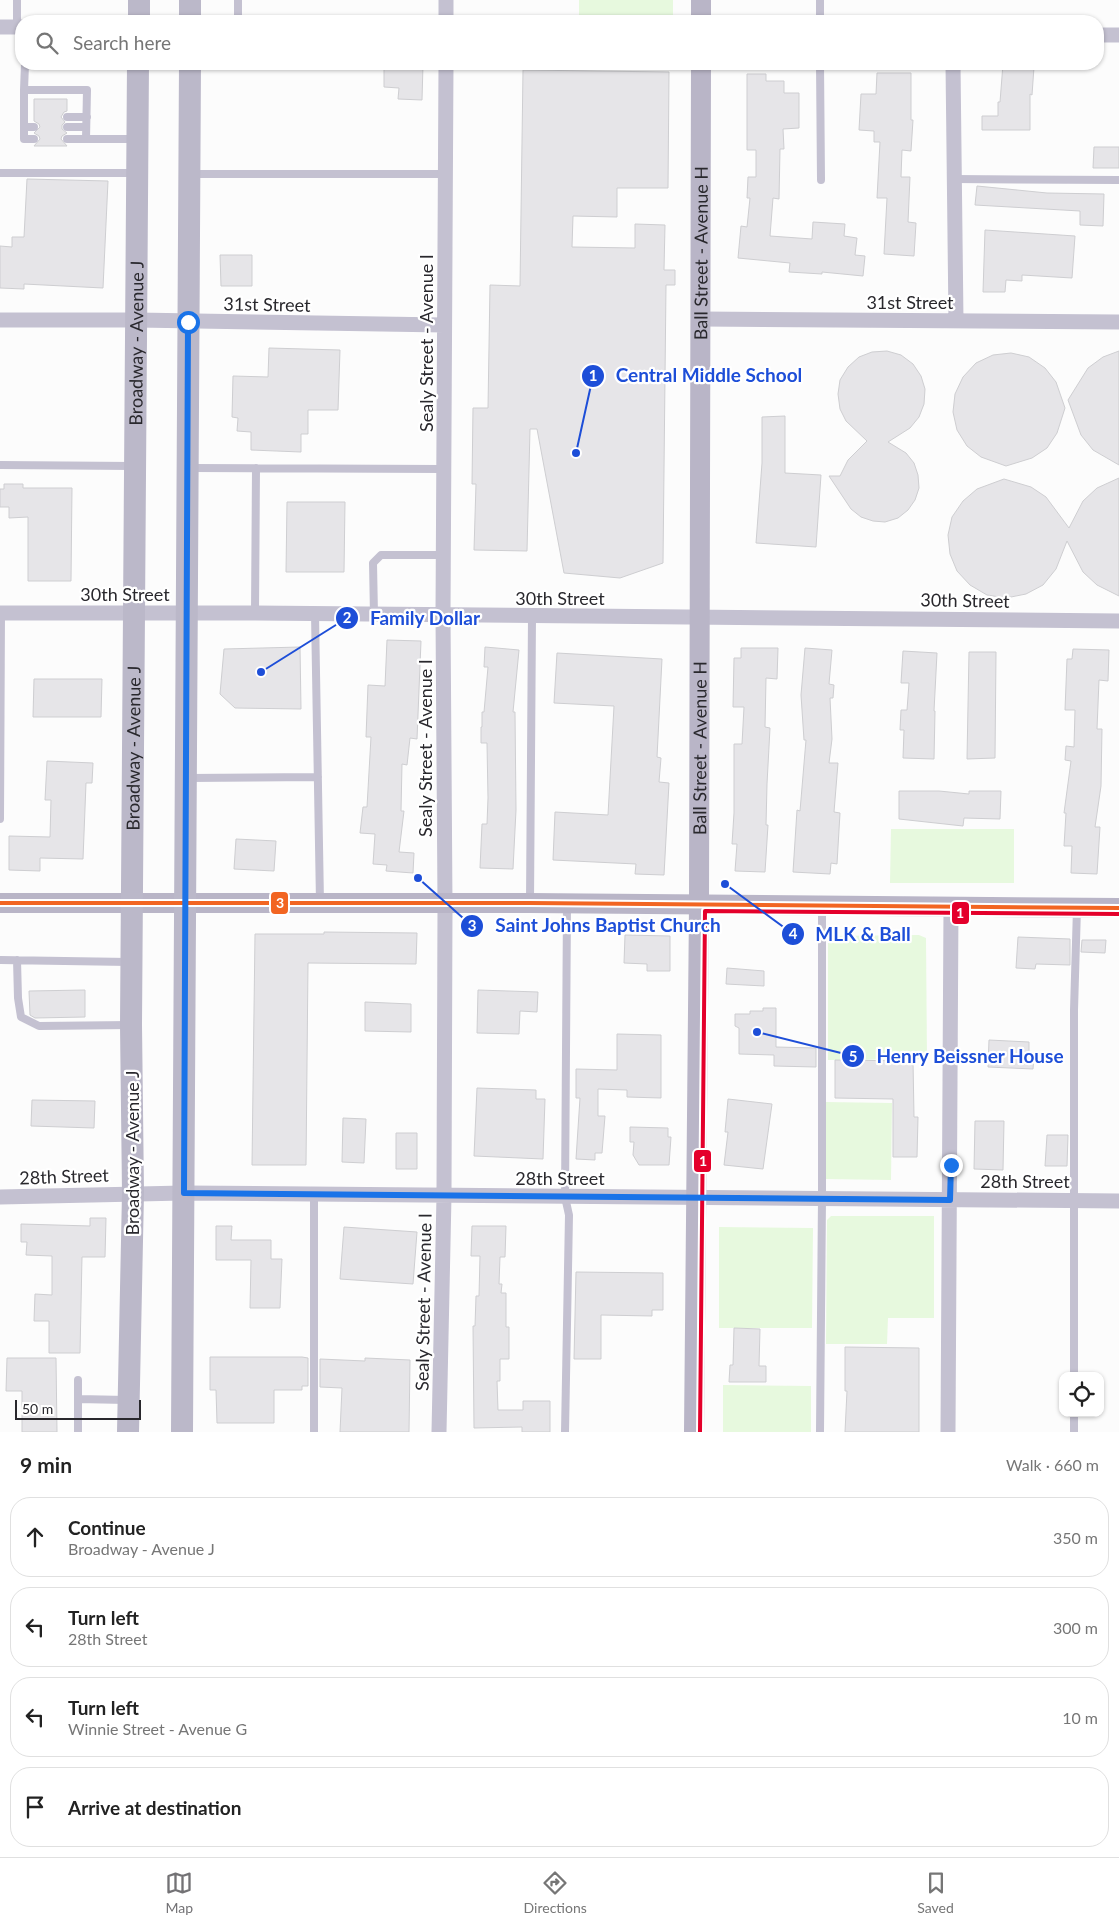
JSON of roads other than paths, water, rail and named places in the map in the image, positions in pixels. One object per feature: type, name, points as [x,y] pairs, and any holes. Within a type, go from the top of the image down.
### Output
[{"type":"main road","points":[[139,0],[139,15]]},
{"type":"main road","points":[[190,0],[190,15]]},
{"type":"main road","name":"Broadway - Avenue J","points":[[128,1432],[133,1193],[131,1025],[138,70]]},
{"type":"main road","points":[[182,1432],[190,70]]},
{"type":"street","points":[[446,0],[446,15]]},
{"type":"street","points":[[701,0],[701,15]]},
{"type":"street","points":[[0,27],[15,27]]},
{"type":"street","points":[[1104,35],[1119,35]]},
{"type":"street","name":"Sealy Street - Avenue I","points":[[439,1432],[444,1196],[443,555],[446,70]]},
{"type":"street","name":"Ball Street - Avenue H","points":[[694,1432],[699,905],[701,70]]},
{"type":"street","points":[[953,70],[956,321]]},
{"type":"street","name":"31st Street","points":[[701,319],[1119,322]]},
{"type":"street","name":"31st Street","points":[[0,320],[137,320],[444,325]]},
{"type":"street","name":"30th Street","points":[[0,613],[255,613],[1119,621]]},
{"type":"street","points":[[0,903],[530,903],[1119,908]]},
{"type":"street","points":[[948,1432],[951,907]]},
{"type":"street","name":"28th Street","points":[[0,1197],[184,1193],[1119,1200]]},
{"type":"lane","points":[[17,0],[18,15]]},
{"type":"lane","points":[[238,0],[238,15]]},
{"type":"lane","points":[[820,0],[820,15]]},
{"type":"lane","points":[[25,70],[24,139],[34,139]]},
{"type":"lane","points":[[820,70],[821,180]]},
{"type":"lane","points":[[24,90],[87,90],[86,139]]},
{"type":"lane","points":[[24,116],[34,116]]},
{"type":"lane","points":[[67,117],[87,117]]},
{"type":"lane","points":[[24,127],[34,127]]},
{"type":"lane","points":[[67,127],[86,127]]},
{"type":"lane","points":[[67,139],[138,139]]},
{"type":"lane","points":[[0,174],[138,173]]},
{"type":"lane","points":[[189,174],[445,174]]},
{"type":"lane","points":[[954,179],[1119,180]]},
{"type":"lane","points":[[0,465],[135,466]]},
{"type":"lane","points":[[188,468],[444,469]]},
{"type":"lane","points":[[255,613],[256,468]]},
{"type":"lane","points":[[374,615],[373,563],[381,554],[443,555]]},
{"type":"lane","points":[[0,613],[0,819]]},
{"type":"lane","points":[[315,614],[320,904]]},
{"type":"lane","points":[[530,903],[532,616]]},
{"type":"lane","points":[[187,778],[318,777]]},
{"type":"lane","points":[[565,1432],[569,1215],[565,1196],[567,904]]},
{"type":"lane","points":[[820,1432],[822,906]]},
{"type":"lane","points":[[1074,1372],[1074,1010],[1077,908]]},
{"type":"lane","points":[[0,960],[132,962]]},
{"type":"lane","points":[[17,960],[18,998],[21,1018],[39,1026],[131,1025]]},
{"type":"lane","points":[[314,1194],[314,1432]]},
{"type":"lane","points":[[78,1380],[78,1432]]},
{"type":"lane","points":[[78,1399],[128,1400]]},
{"type":"lane","points":[[1074,1417],[1074,1432]]},
{"type":"place","name":"Central Middle School","points":[[576,453]]},
{"type":"place","name":"Family Dollar","points":[[261,672]]},
{"type":"place","name":"Saint Johns Baptist Church","points":[[418,878]]},
{"type":"place","name":"MLK & Ball","points":[[725,884]]},
{"type":"place","name":"Henry Beissner House","points":[[757,1032]]}]
